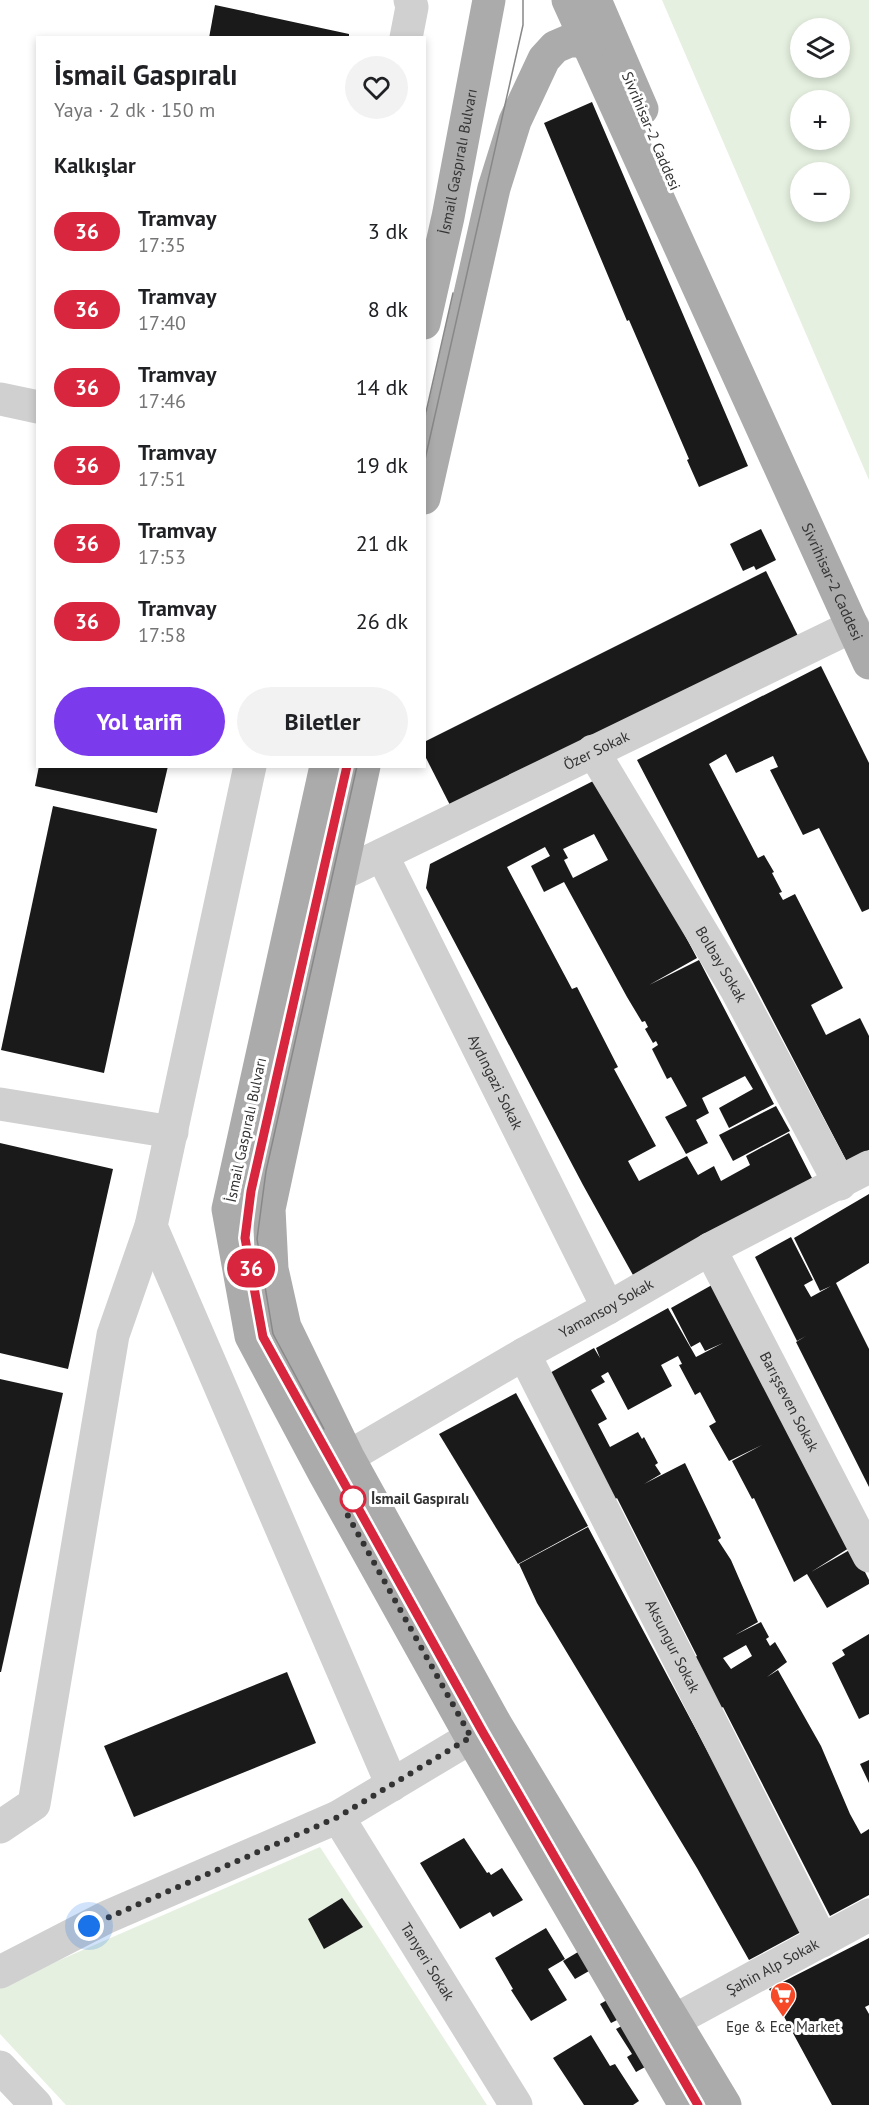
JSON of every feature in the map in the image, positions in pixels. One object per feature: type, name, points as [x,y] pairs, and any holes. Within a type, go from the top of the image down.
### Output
[{"type":"main road","name":"İsmail Gaspıralı Bulvarı","points":[[426,314],[448,217],[489,0]]},
{"type":"main road","name":"Sivrihisar-2 Caddesi","points":[[568,0],[861,634]]},
{"type":"main road","name":"Sivrihisar-2 Caddesi","points":[[595,0],[861,634]]},
{"type":"main road","points":[[426,489],[494,188],[515,121],[544,59],[555,47],[569,41],[579,41],[589,45]]},
{"type":"main road","points":[[861,634],[869,663]]},
{"type":"main road","name":"İsmail Gaspıralı Bulvarı","points":[[326,768],[228,1209],[251,1336],[324,1473],[483,1730],[685,2105]]},
{"type":"main road","points":[[364,768],[269,1209],[272,1269],[285,1327],[483,1730],[675,2020],[725,2105]]},
{"type":"street","points":[[406,36],[412,8],[410,0]]},
{"type":"street","points":[[0,399],[36,406]]},
{"type":"street","name":"Özer Sokak","points":[[340,875],[593,751],[861,634]]},
{"type":"street","name":"Bolbay Sokak","points":[[593,751],[736,989],[840,1184]]},
{"type":"street","points":[[0,1827],[34,1804],[113,1335],[151,1226],[250,768]]},
{"type":"street","name":"Aydıngazi Sokak","points":[[382,855],[608,1308]]},
{"type":"street","points":[[0,1104],[172,1132]]},
{"type":"street","name":"Yamansoy Sokak","points":[[348,1457],[710,1249],[840,1184],[869,1167]]},
{"type":"street","points":[[151,1226],[392,1785]]},
{"type":"street","name":"Barışseven Sokak","points":[[710,1249],[869,1556]]},
{"type":"street","name":"Aksungur Sokak","points":[[524,1354],[822,1941]]},
{"type":"street","points":[[0,1972],[107,1917],[338,1817],[483,1730]]},
{"type":"street","name":"Tanyeri Sokak","points":[[338,1817],[516,2105]]},
{"type":"street","name":"Şahin Alp Sokak","points":[[675,2020],[869,1915]]},
{"type":"street","points":[[0,2067],[36,2105]]},
{"type":"green space","points":[[662,0],[869,0],[869,480]]},
{"type":"green space","points":[[320,1847],[487,2105],[66,2105],[0,2034],[0,1986]]},
{"type":"building","points":[[215,5],[349,34],[349,36],[209,36]]},
{"type":"building","points":[[592,102],[748,466],[699,487],[544,123]]},
{"type":"building","points":[[761,529],[776,560],[756,570],[754,566],[743,571],[730,544]]},
{"type":"building","points":[[766,571],[799,638],[453,811],[426,758],[426,741]]},
{"type":"building","points":[[821,666],[869,763],[869,909],[862,912],[819,828],[803,835],[770,770],[778,767],[773,756],[736,773],[726,754],[709,764],[758,858],[764,855],[774,872],[772,873],[782,892],[779,893],[783,900],[795,894],[843,988],[811,1005],[826,1035],[860,1018],[869,1036],[869,1150],[847,1162],[637,760]]},
{"type":"building","points":[[39,768],[168,768],[157,813],[35,786]]},
{"type":"building","points":[[601,777],[697,958],[649,985],[699,960],[774,1104],[729,1128],[719,1108],[753,1089],[745,1076],[702,1098],[709,1113],[696,1120],[708,1143],[686,1154],[665,1117],[687,1106],[671,1077],[667,1079],[652,1049],[658,1045],[656,1041],[653,1043],[645,1029],[648,1027],[645,1021],[642,1022],[627,997],[564,882],[544,892],[531,866],[550,856],[545,847],[507,867],[572,989],[577,987],[618,1067],[614,1069],[656,1146],[628,1161],[639,1181],[687,1156],[698,1175],[714,1166],[721,1181],[750,1165],[746,1156],[789,1133],[813,1180],[633,1275],[426,888],[430,864]],"holes":[[[594,834],[608,860],[573,878],[564,860],[568,858],[563,849]]]},
{"type":"building","points":[[53,806],[157,829],[104,1073],[1,1050]]},
{"type":"building","points":[[776,1106],[790,1131],[733,1161],[719,1135]]},
{"type":"building","points":[[0,1143],[113,1169],[68,1369],[0,1353]]},
{"type":"building","points":[[869,1194],[869,1263],[836,1283],[869,1349],[869,1487],[796,1342],[806,1336],[797,1341],[755,1257],[791,1237],[813,1280],[804,1285],[811,1297],[831,1286],[820,1291],[794,1238]]},
{"type":"building","points":[[719,1281],[849,1548],[811,1572],[853,1548],[869,1580],[869,1584],[827,1608],[807,1574],[794,1582],[754,1498],[752,1499],[732,1461],[762,1445],[729,1461],[709,1426],[716,1422],[700,1392],[695,1395],[679,1365],[682,1364],[678,1356],[661,1365],[672,1386],[628,1410],[608,1372],[601,1376],[605,1382],[591,1390],[607,1419],[598,1424],[610,1447],[638,1432],[642,1439],[644,1437],[658,1463],[655,1465],[661,1474],[644,1484],[685,1463],[721,1538],[718,1540],[731,1560],[758,1622],[735,1635],[761,1622],[769,1637],[766,1639],[770,1646],[775,1642],[787,1662],[767,1677],[778,1670],[821,1746],[861,1834],[869,1829],[869,1895],[830,1916],[723,1707],[718,1710],[694,1658],[697,1656],[617,1498],[614,1500],[548,1374],[594,1348],[600,1358],[596,1348],[668,1308],[696,1357],[723,1343],[705,1351],[700,1342],[691,1347],[671,1308]],"holes":[[[746,1645],[752,1656],[731,1669],[723,1658]]]},
{"type":"building","points":[[0,1379],[63,1393],[1,1672],[0,1672]]},
{"type":"building","points":[[516,1393],[588,1526],[518,1564],[439,1434]]},
{"type":"building","points":[[588,1527],[801,1932],[749,1960],[697,1868],[537,1603],[519,1564]]},
{"type":"building","points":[[869,1634],[869,1714],[859,1719],[832,1663],[845,1655],[842,1650]]},
{"type":"building","points":[[287,1672],[316,1743],[134,1817],[104,1746]]},
{"type":"building","points":[[869,1760],[869,1783],[860,1764]]},
{"type":"building","points":[[464,1838],[487,1873],[491,1875],[502,1868],[523,1900],[493,1917],[490,1912],[460,1929],[420,1863]]},
{"type":"building","points":[[342,1898],[363,1927],[324,1949],[308,1919]]},
{"type":"building","points":[[546,1928],[565,1959],[548,1969],[567,2000],[531,2021],[511,1990],[513,1989],[495,1958]]},
{"type":"building","points":[[869,1938],[869,2005],[865,2007],[869,2014],[869,2105],[832,2105],[769,1989]]},
{"type":"building","points":[[578,1952],[589,1971],[575,1979],[563,1961]]},
{"type":"building","points":[[616,1995],[627,2015],[611,2023],[600,2004]]},
{"type":"building","points":[[631,2021],[656,2061],[636,2072],[627,2057],[632,2054],[616,2029]]},
{"type":"building","points":[[591,2035],[610,2066],[615,2064],[639,2101],[633,2105],[584,2105],[553,2058]]},
{"type":"tram line","points":[[426,455],[523,25],[523,0]]},
{"type":"tram line","points":[[426,412],[453,293]]},
{"type":"tram line","points":[[347,768],[251,1191],[245,1238],[263,1337],[482,1731],[698,2105]]},
{"type":"tram line","name":"36","points":[[347,768],[251,1191],[245,1238],[263,1337],[482,1731],[698,2105]]},
{"type":"tram line","points":[[324,1429],[273,1334],[257,1239],[266,1171],[357,768]]},
{"type":"place","name":"İsmail Gaspıralı","points":[[353,1499]]},
{"type":"place","name":"Ege & Ece Market","points":[[783,2018]]},
{"type":"route","points":[[89,1926],[338,1817],[471,1737],[347,1514],[353,1499]]}]
